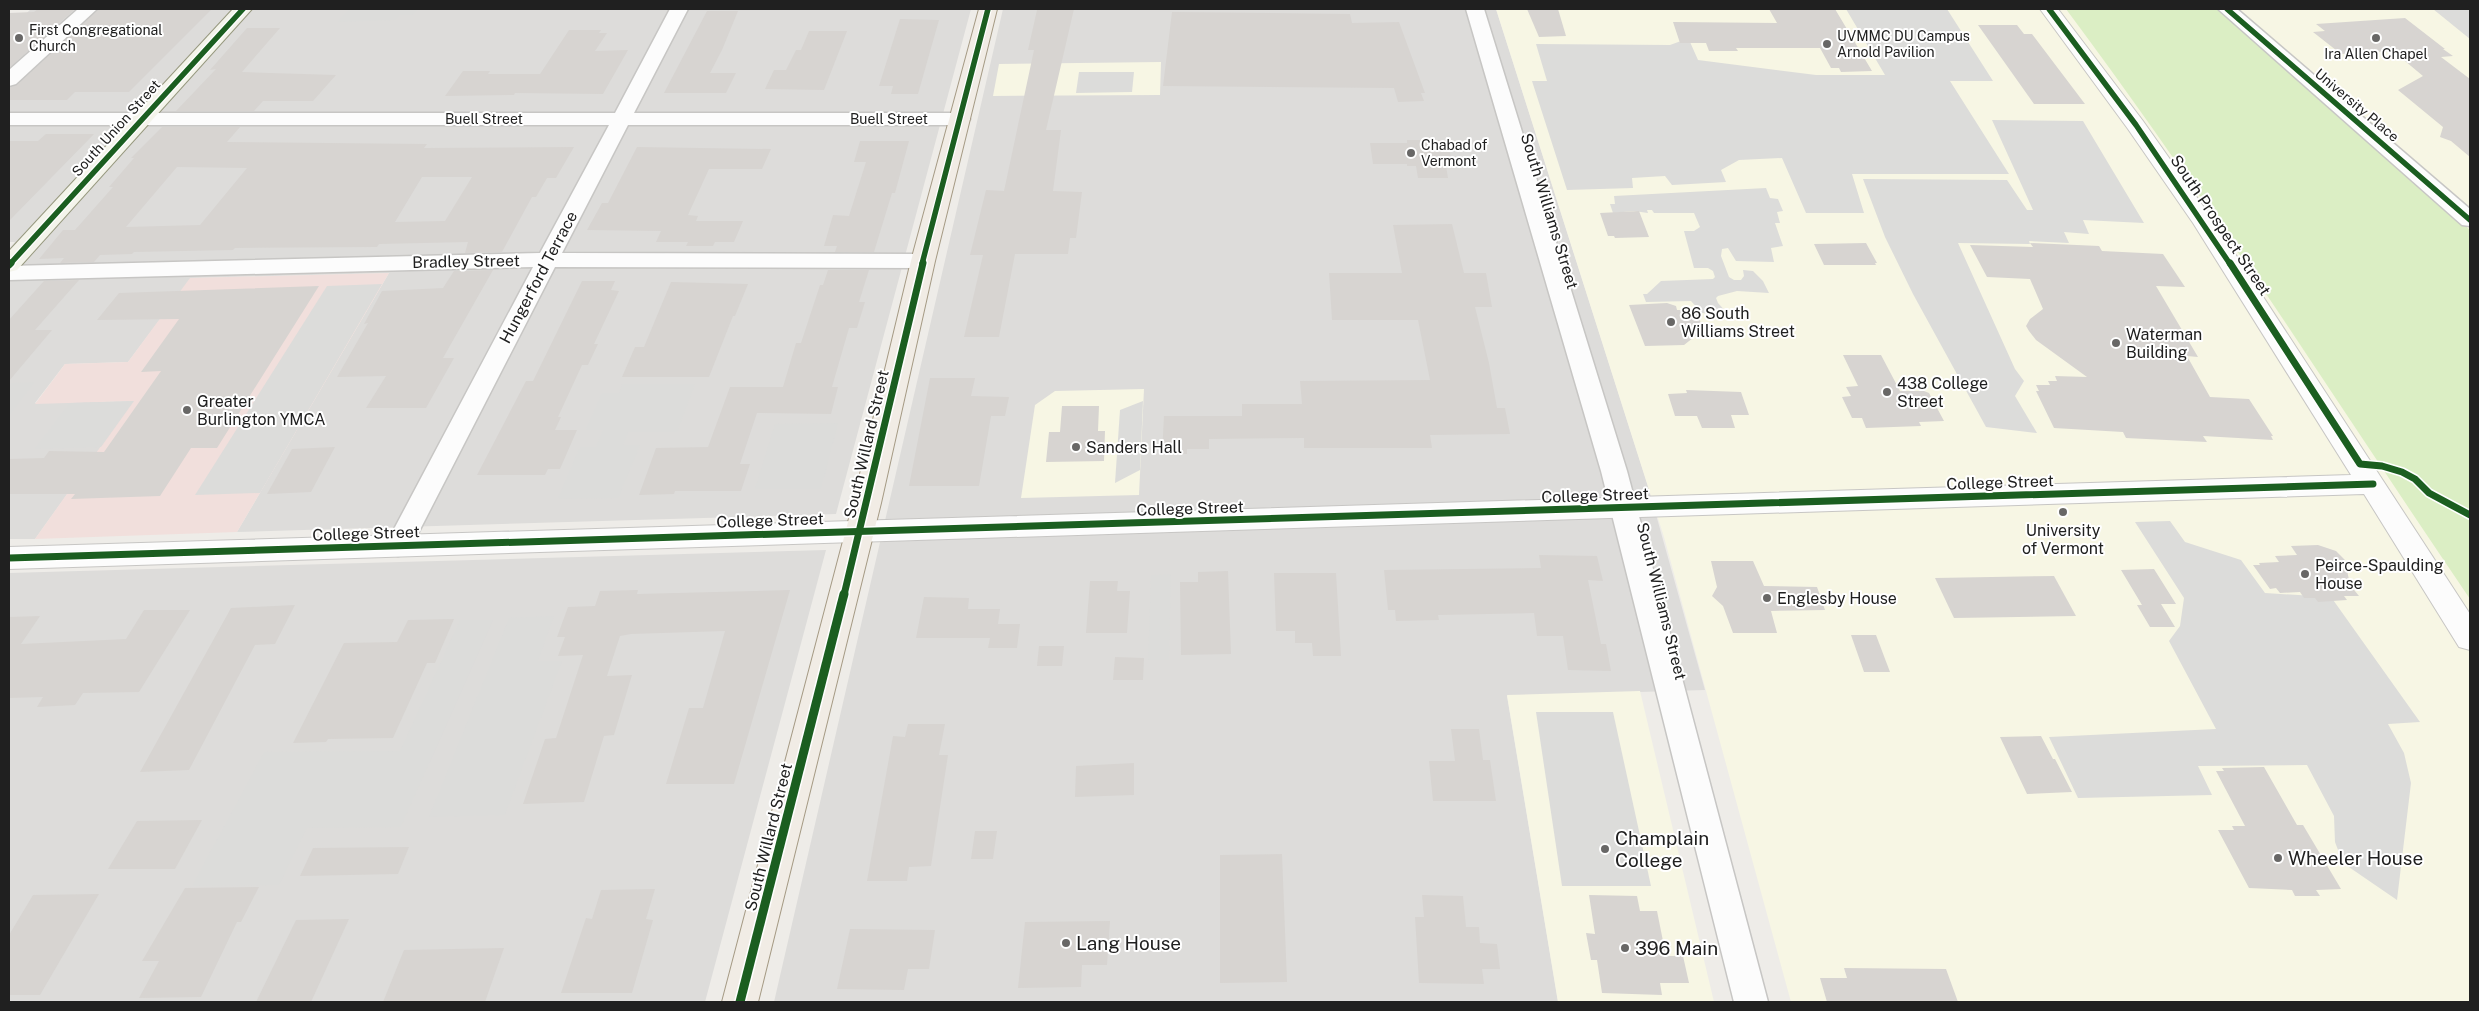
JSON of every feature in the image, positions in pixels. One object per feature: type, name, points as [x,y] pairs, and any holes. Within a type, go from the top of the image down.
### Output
[{"type":"main road","name":"South Union Street","points":[[9,266],[243,9]]},
{"type":"main road","name":"South Willard Street","points":[[740,1002],[859,531],[923,261],[988,9]]},
{"type":"street","points":[[9,80],[88,9]]},
{"type":"street","name":"Hungerford Terrace","points":[[398,546],[679,9]]},
{"type":"street","name":"South Williams Street","points":[[1475,9],[1624,508],[1751,1002]]},
{"type":"street","name":"South Prospect Street","points":[[2049,9],[2132,118],[2204,222],[2470,638]]},
{"type":"street","name":"University Place","points":[[2227,9],[2470,220]]},
{"type":"street","name":"Buell Street","points":[[9,119],[960,119]]},
{"type":"street","name":"Bradley Street","points":[[9,273],[546,260],[923,261]]},
{"type":"street","name":"College Street","points":[[9,558],[2372,484]]},
{"type":"shaded area","points":[[31,9],[971,9],[836,514],[237,532],[389,273],[191,278],[128,362],[65,364],[35,403],[134,401],[35,539],[9,539],[9,249],[15,242],[9,242],[9,52],[25,52],[16,23]]},
{"type":"shaded area","points":[[350,9],[417,9],[412,15],[399,15],[395,20],[338,22]]},
{"type":"shaded area","points":[[1003,9],[1496,9],[1648,486],[1705,690],[1507,696],[1558,1002],[774,1002]]},
{"type":"shaded area","name":"University of Vermont","points":[[1496,9],[2470,9],[2470,1002],[1791,1002],[1664,537]]},
{"type":"shaded area","points":[[1846,9],[1947,9],[1993,81],[1950,81],[2009,174],[1852,174],[1864,213],[1806,213],[1782,158],[1739,160],[1721,170],[1726,182],[1672,185],[1665,176],[1632,178],[1633,188],[1567,190],[1532,81],[1547,81],[1536,44],[1670,45],[1681,41],[1690,42],[1698,60],[1816,75],[1885,75]]},
{"type":"shaded area","points":[[2433,9],[2470,9],[2470,39]]},
{"type":"shaded area","points":[[1161,62],[1160,95],[993,96],[999,64]]},
{"type":"shaded area","points":[[1079,72],[1134,72],[1132,92],[1076,93]]},
{"type":"shaded area","points":[[1992,120],[2083,121],[2144,223],[2083,220],[2089,234],[2064,232],[2069,243],[2029,241],[2030,244],[1958,243],[2015,369],[2024,381],[2015,396],[2037,433],[1986,427],[1913,294],[1885,237],[1863,179],[2007,180],[2027,210],[2033,210]]},
{"type":"shaded area","points":[[1766,188],[1770,198],[1778,199],[1783,211],[1777,212],[1780,223],[1775,223],[1783,246],[1771,248],[1774,262],[1736,261],[1728,248],[1722,249],[1721,256],[1729,277],[1734,280],[1741,280],[1744,276],[1743,270],[1753,271],[1763,281],[1769,293],[1737,291],[1718,296],[1716,298],[1718,303],[1729,315],[1702,313],[1691,301],[1646,302],[1643,294],[1647,294],[1661,281],[1713,279],[1715,277],[1713,271],[1708,268],[1694,268],[1684,231],[1694,231],[1700,227],[1694,213],[1654,213],[1652,210],[1647,210],[1648,213],[1634,211],[1613,213],[1610,204],[1615,204],[1614,196]]},
{"type":"shaded area","points":[[389,273],[237,532],[35,539],[133,401],[35,404],[65,364],[128,362],[190,278]]},
{"type":"shaded area","points":[[382,284],[260,493],[195,495],[327,286]]},
{"type":"shaded area","points":[[35,382],[9,416],[9,386],[11,383]]},
{"type":"shaded area","points":[[622,384],[695,384],[677,432],[628,432],[623,445],[640,445],[618,498],[558,499],[580,447],[596,447],[603,430],[586,430],[602,393],[619,393]]},
{"type":"shaded area","points":[[1144,389],[1139,495],[1021,498],[1035,405],[1055,391]]},
{"type":"shaded area","points":[[134,401],[101,447],[35,449],[70,403]]},
{"type":"shaded area","points":[[1143,401],[1140,470],[1115,483],[1120,410]]},
{"type":"shaded area","points":[[838,423],[821,489],[755,489],[775,424]]},
{"type":"shaded area","points":[[2170,521],[2185,542],[2241,560],[2265,593],[2331,597],[2420,722],[2388,724],[2404,753],[2411,783],[2397,900],[2343,863],[2335,842],[2334,816],[2307,765],[2198,766],[2212,795],[2078,798],[2049,737],[2216,729],[2169,641],[2180,626],[2184,598],[2135,522]]},
{"type":"shaded area","points":[[826,550],[705,1002],[9,1002],[9,573]]},
{"type":"shaded area","points":[[1171,574],[1169,660],[1148,660],[1151,575]]},
{"type":"shaded area","points":[[554,616],[538,661],[562,661],[505,815],[429,817],[509,618]]},
{"type":"shaded area","points":[[460,620],[493,620],[401,827],[307,828],[279,885],[192,886],[264,752],[400,751]]},
{"type":"shaded area","name":"Champlain College","points":[[1640,691],[1714,1002],[1558,1002],[1507,695]]},
{"type":"shaded area","points":[[1536,712],[1613,712],[1651,886],[1562,886]]},
{"type":"green space","points":[[2066,9],[2217,9],[2470,230],[2470,599],[2171,154]]},
{"type":"building","points":[[38,9],[75,9],[9,68],[9,13],[34,12]]},
{"type":"building","points":[[99,9],[211,10],[129,92],[75,92],[67,100],[9,100],[9,88],[17,85]]},
{"type":"building","points":[[1074,9],[1046,130],[1061,130],[1053,191],[1082,192],[1076,238],[1070,238],[1068,254],[1015,254],[999,337],[964,337],[983,255],[970,255],[986,190],[1004,191],[1034,50],[1028,50],[1037,10]]},
{"type":"building","points":[[1527,9],[1558,9],[1566,36],[1539,37]]},
{"type":"building","points":[[1769,9],[1835,9],[1872,71],[1841,72],[1839,68],[1831,68],[1820,48],[1736,48],[1738,51],[1709,51],[1706,43],[1680,43],[1673,22],[1777,23]]},
{"type":"building","points":[[707,11],[738,11],[710,73],[736,73],[726,93],[664,93]]},
{"type":"building","points":[[1172,12],[1350,14],[1352,23],[1399,22],[1425,93],[1421,93],[1424,101],[1398,102],[1394,88],[1163,86]]},
{"type":"building","points":[[2405,18],[2453,56],[2441,57],[2470,79],[2470,157],[2451,141],[2440,137],[2443,127],[2398,90],[2423,76],[2393,51],[2341,54],[2313,32],[2325,31],[2316,24]]},
{"type":"building","points":[[900,19],[939,20],[918,94],[891,94],[893,86],[879,86]]},
{"type":"building","points":[[1978,25],[2017,25],[2024,34],[2032,34],[2085,104],[2034,104]]},
{"type":"building","points":[[247,28],[280,28],[242,72],[336,75],[313,101],[263,101],[254,111],[176,111],[216,69],[210,70]]},
{"type":"building","points":[[569,30],[601,30],[599,33],[607,33],[595,51],[628,50],[603,94],[515,93],[514,95],[445,96],[463,71],[490,71],[488,74],[540,74]]},
{"type":"building","points":[[809,31],[847,31],[824,90],[765,89],[774,70],[786,70],[796,50],[801,50]]},
{"type":"building","points":[[162,127],[240,127],[227,142],[427,144],[424,148],[574,147],[556,178],[547,178],[536,197],[532,197],[502,252],[465,253],[468,242],[379,244],[377,247],[235,248],[233,250],[134,252],[132,254],[100,255],[94,262],[60,263],[64,258],[39,259],[63,230],[75,230],[113,187],[109,187],[134,158],[131,158]],"holes":[[[177,167],[247,168],[200,225],[126,227]],[[422,177],[472,177],[445,221],[395,222]]]},
{"type":"building","points":[[46,134],[94,134],[9,221],[9,141],[38,141]]},
{"type":"building","name":"Chabad of Vermont","points":[[1407,140],[1447,140],[1453,166],[1446,166],[1448,178],[1418,178],[1416,166],[1407,166],[1407,164],[1373,164],[1370,143],[1407,143]]},
{"type":"building","points":[[860,141],[909,141],[895,193],[892,193],[874,252],[835,252],[837,246],[824,246],[833,215],[849,216],[866,162],[854,162]]},
{"type":"building","points":[[637,147],[771,149],[762,169],[709,169],[688,215],[698,216],[696,221],[743,221],[734,242],[715,242],[713,246],[686,246],[688,242],[656,242],[661,231],[587,230],[602,203],[608,203]]},
{"type":"building","points":[[1639,211],[1649,237],[1615,238],[1614,236],[1608,236],[1600,213]]},
{"type":"building","points":[[1452,224],[1464,273],[1486,273],[1492,307],[1475,307],[1489,363],[1497,408],[1505,408],[1510,434],[1430,435],[1432,448],[1304,448],[1304,438],[1209,439],[1209,449],[1187,449],[1187,454],[1162,454],[1164,416],[1242,416],[1242,404],[1302,404],[1300,381],[1430,380],[1418,320],[1332,320],[1329,273],[1402,273],[1393,225]]},
{"type":"building","points":[[1866,243],[1877,263],[1875,263],[1876,265],[1824,265],[1814,244]]},
{"type":"building","name":"Waterman Building","points":[[2030,243],[2099,246],[2102,251],[2163,254],[2185,287],[2156,286],[2198,357],[2187,356],[2210,397],[2249,399],[2273,436],[2271,436],[2273,440],[2203,436],[2207,442],[2126,438],[2123,432],[2054,428],[2036,391],[2039,391],[2036,385],[2050,385],[2048,381],[2057,381],[2055,376],[2087,377],[2036,340],[2026,326],[2030,319],[2043,309],[2030,279],[1987,277],[1970,245],[2033,247]]},
{"type":"building","points":[[493,270],[443,358],[454,358],[426,408],[366,408],[386,376],[337,377],[368,323],[364,324],[382,291],[443,288],[454,271]]},
{"type":"building","points":[[828,270],[869,270],[859,302],[865,302],[857,328],[849,328],[832,387],[838,387],[831,414],[757,413],[740,464],[750,464],[741,491],[675,491],[674,494],[639,495],[656,448],[708,447],[730,387],[783,387],[796,343],[801,343],[820,285],[823,285]]},
{"type":"building","points":[[79,280],[35,330],[52,330],[9,381],[9,320],[44,281]]},
{"type":"building","points":[[582,281],[615,281],[611,290],[619,291],[594,344],[598,344],[588,365],[582,365],[558,417],[561,417],[555,430],[577,430],[560,469],[548,469],[545,475],[477,475],[526,381],[533,381]]},
{"type":"building","points":[[671,282],[748,284],[709,377],[622,377],[635,347],[644,347]]},
{"type":"building","name":"Greater Burlington YMCA","points":[[319,286],[217,448],[191,448],[160,496],[71,499],[75,494],[9,494],[9,459],[44,458],[49,451],[104,452],[161,371],[141,372],[179,319],[97,320],[119,293]]},
{"type":"building","name":"86 South Williams Street","points":[[1667,303],[1676,306],[1677,310],[1683,310],[1684,313],[1698,314],[1703,330],[1684,345],[1645,346],[1629,305]]},
{"type":"building","name":"438 College Street","points":[[1843,355],[1881,355],[1900,391],[1924,391],[1929,393],[1944,421],[1919,422],[1921,426],[1866,428],[1862,418],[1852,418],[1842,397],[1851,396],[1846,387],[1858,386]]},
{"type":"building","points":[[930,378],[975,378],[971,396],[1009,397],[1005,416],[991,416],[979,486],[909,486]]},
{"type":"building","points":[[1686,390],[1741,392],[1749,415],[1731,415],[1735,428],[1702,428],[1697,416],[1675,416],[1668,394],[1687,393]]},
{"type":"building","name":"Sanders Hall","points":[[1062,406],[1099,406],[1098,431],[1105,431],[1104,461],[1046,462],[1049,432],[1060,432]]},
{"type":"building","points":[[335,447],[311,492],[267,494],[292,449]]},
{"type":"building","name":"Peirce-Spaulding House","points":[[2318,545],[2336,551],[2345,560],[2349,580],[2346,580],[2359,596],[2344,596],[2347,600],[2318,602],[2315,598],[2304,598],[2300,592],[2280,593],[2276,588],[2270,589],[2253,565],[2279,562],[2275,556],[2297,555],[2291,546]]},
{"type":"building","points":[[1539,555],[1597,556],[1603,581],[1588,580],[1601,644],[1606,644],[1611,671],[1568,670],[1563,636],[1537,636],[1534,613],[1438,615],[1439,620],[1396,621],[1395,610],[1388,610],[1384,570],[1541,568]]},
{"type":"building","name":"Englesby House","points":[[1711,561],[1753,561],[1764,586],[1817,587],[1825,610],[1771,611],[1777,633],[1733,633],[1723,606],[1712,596],[1717,587]]},
{"type":"building","points":[[2154,569],[2176,604],[2161,604],[2175,627],[2150,627],[2137,605],[2142,605],[2121,570]]},
{"type":"building","points":[[1228,571],[1231,654],[1181,655],[1180,582],[1198,582],[1198,572]]},
{"type":"building","points":[[1274,573],[1336,573],[1341,656],[1313,656],[1312,643],[1295,643],[1295,631],[1276,631]]},
{"type":"building","points":[[2054,576],[2076,616],[1954,618],[1935,578]]},
{"type":"building","points":[[1090,581],[1118,581],[1117,591],[1130,591],[1127,633],[1086,633]]},
{"type":"building","points":[[638,590],[637,594],[790,590],[734,784],[666,784],[689,708],[703,708],[725,631],[631,634],[620,636],[607,676],[632,675],[614,735],[604,736],[584,802],[523,804],[545,739],[556,738],[583,655],[558,656],[565,637],[557,637],[568,607],[595,606],[600,591]]},
{"type":"building","points":[[924,597],[969,598],[968,609],[1000,609],[998,624],[1020,624],[1017,648],[988,648],[990,638],[916,638]]},
{"type":"building","points":[[295,605],[275,644],[255,645],[189,770],[140,772],[231,608]]},
{"type":"building","points":[[144,610],[190,610],[139,692],[83,693],[75,705],[37,707],[43,697],[9,698],[9,617],[40,616],[21,644],[126,639]]},
{"type":"building","points":[[454,619],[435,663],[427,663],[393,738],[328,739],[326,742],[293,743],[344,643],[397,642],[408,620]]},
{"type":"building","points":[[1851,635],[1876,635],[1890,672],[1864,672]]},
{"type":"building","points":[[1039,646],[1064,646],[1062,666],[1037,666]]},
{"type":"building","points":[[1115,657],[1144,658],[1143,680],[1113,680]]},
{"type":"building","points":[[908,724],[945,724],[939,755],[948,755],[931,866],[909,867],[907,881],[867,881],[893,736],[905,737]]},
{"type":"building","points":[[1451,729],[1479,729],[1483,760],[1490,760],[1496,801],[1433,801],[1429,761],[1455,761]]},
{"type":"building","points":[[2041,736],[2072,792],[2027,794],[2000,737]]},
{"type":"building","points":[[1134,763],[1134,795],[1075,797],[1076,766]]},
{"type":"building","name":"Wheeler House","points":[[2264,767],[2297,825],[2303,825],[2341,889],[2316,890],[2320,896],[2295,896],[2292,890],[2249,888],[2218,830],[2234,830],[2232,826],[2245,826],[2216,771],[2224,771],[2222,768]]},
{"type":"building","points":[[202,820],[175,869],[108,869],[137,821]]},
{"type":"building","points":[[975,831],[997,831],[993,859],[971,859]]},
{"type":"building","points":[[409,847],[398,874],[300,876],[313,848]]},
{"type":"building","points":[[1282,854],[1287,982],[1220,983],[1220,855]]},
{"type":"building","points":[[259,887],[241,922],[237,922],[201,997],[139,998],[159,961],[142,961],[185,888]]},
{"type":"building","points":[[655,889],[646,919],[653,920],[632,993],[561,993],[586,918],[592,919],[601,890]]},
{"type":"building","points":[[99,894],[40,995],[9,995],[9,935],[33,895]]},
{"type":"building","points":[[1422,895],[1463,896],[1466,927],[1479,927],[1480,943],[1497,944],[1500,969],[1482,969],[1484,984],[1419,983],[1415,917],[1424,917]]},
{"type":"building","name":"396 Main","points":[[1589,895],[1637,896],[1640,911],[1657,911],[1666,956],[1683,956],[1689,983],[1660,983],[1662,995],[1602,993],[1597,960],[1591,960],[1586,933],[1595,934]]},
{"type":"building","points":[[349,919],[311,1002],[256,1002],[296,920]]},
{"type":"building","name":"Lang House","points":[[1110,921],[1107,965],[1082,965],[1081,987],[1018,988],[1025,922]]},
{"type":"building","points":[[850,929],[935,930],[929,969],[908,969],[904,990],[837,989]]},
{"type":"building","points":[[504,948],[485,1002],[383,1002],[404,950]]},
{"type":"building","points":[[1844,968],[1946,969],[1958,1002],[1827,1002],[1820,978],[1847,978]]},
{"type":"cycle path","points":[[9,265],[243,9]]},
{"type":"cycle path","points":[[740,1002],[867,503],[923,261],[988,9]]},
{"type":"cycle path","points":[[2049,9],[2136,125],[2204,223],[2360,464],[2396,469],[2409,475],[2429,493],[2470,515]]},
{"type":"cycle path","points":[[2227,9],[2470,220]]},
{"type":"cycle path","points":[[9,558],[2373,484]]},
{"type":"place","name":"First Congregational Church","points":[[19,38]]},
{"type":"place","name":"Ira Allen Chapel","points":[[2376,38]]},
{"type":"place","name":"UVMMC DU Campus Arnold Pavilion","points":[[1827,44]]},
{"type":"place","name":"Chabad of Vermont","points":[[1411,153]]},
{"type":"place","name":"86 South Williams Street","points":[[1671,322]]},
{"type":"place","name":"Waterman Building","points":[[2116,343]]},
{"type":"place","name":"438 College Street","points":[[1887,392]]},
{"type":"place","name":"Greater Burlington YMCA","points":[[187,410]]},
{"type":"place","name":"Sanders Hall","points":[[1076,447]]},
{"type":"place","name":"University of Vermont","points":[[2063,512]]},
{"type":"place","name":"Peirce-Spaulding House","points":[[2305,574]]},
{"type":"place","name":"Englesby House","points":[[1767,598]]},
{"type":"place","name":"Champlain College","points":[[1605,849]]},
{"type":"place","name":"Wheeler House","points":[[2278,858]]},
{"type":"place","name":"Lang House","points":[[1066,943]]},
{"type":"place","name":"396 Main","points":[[1625,948]]}]
